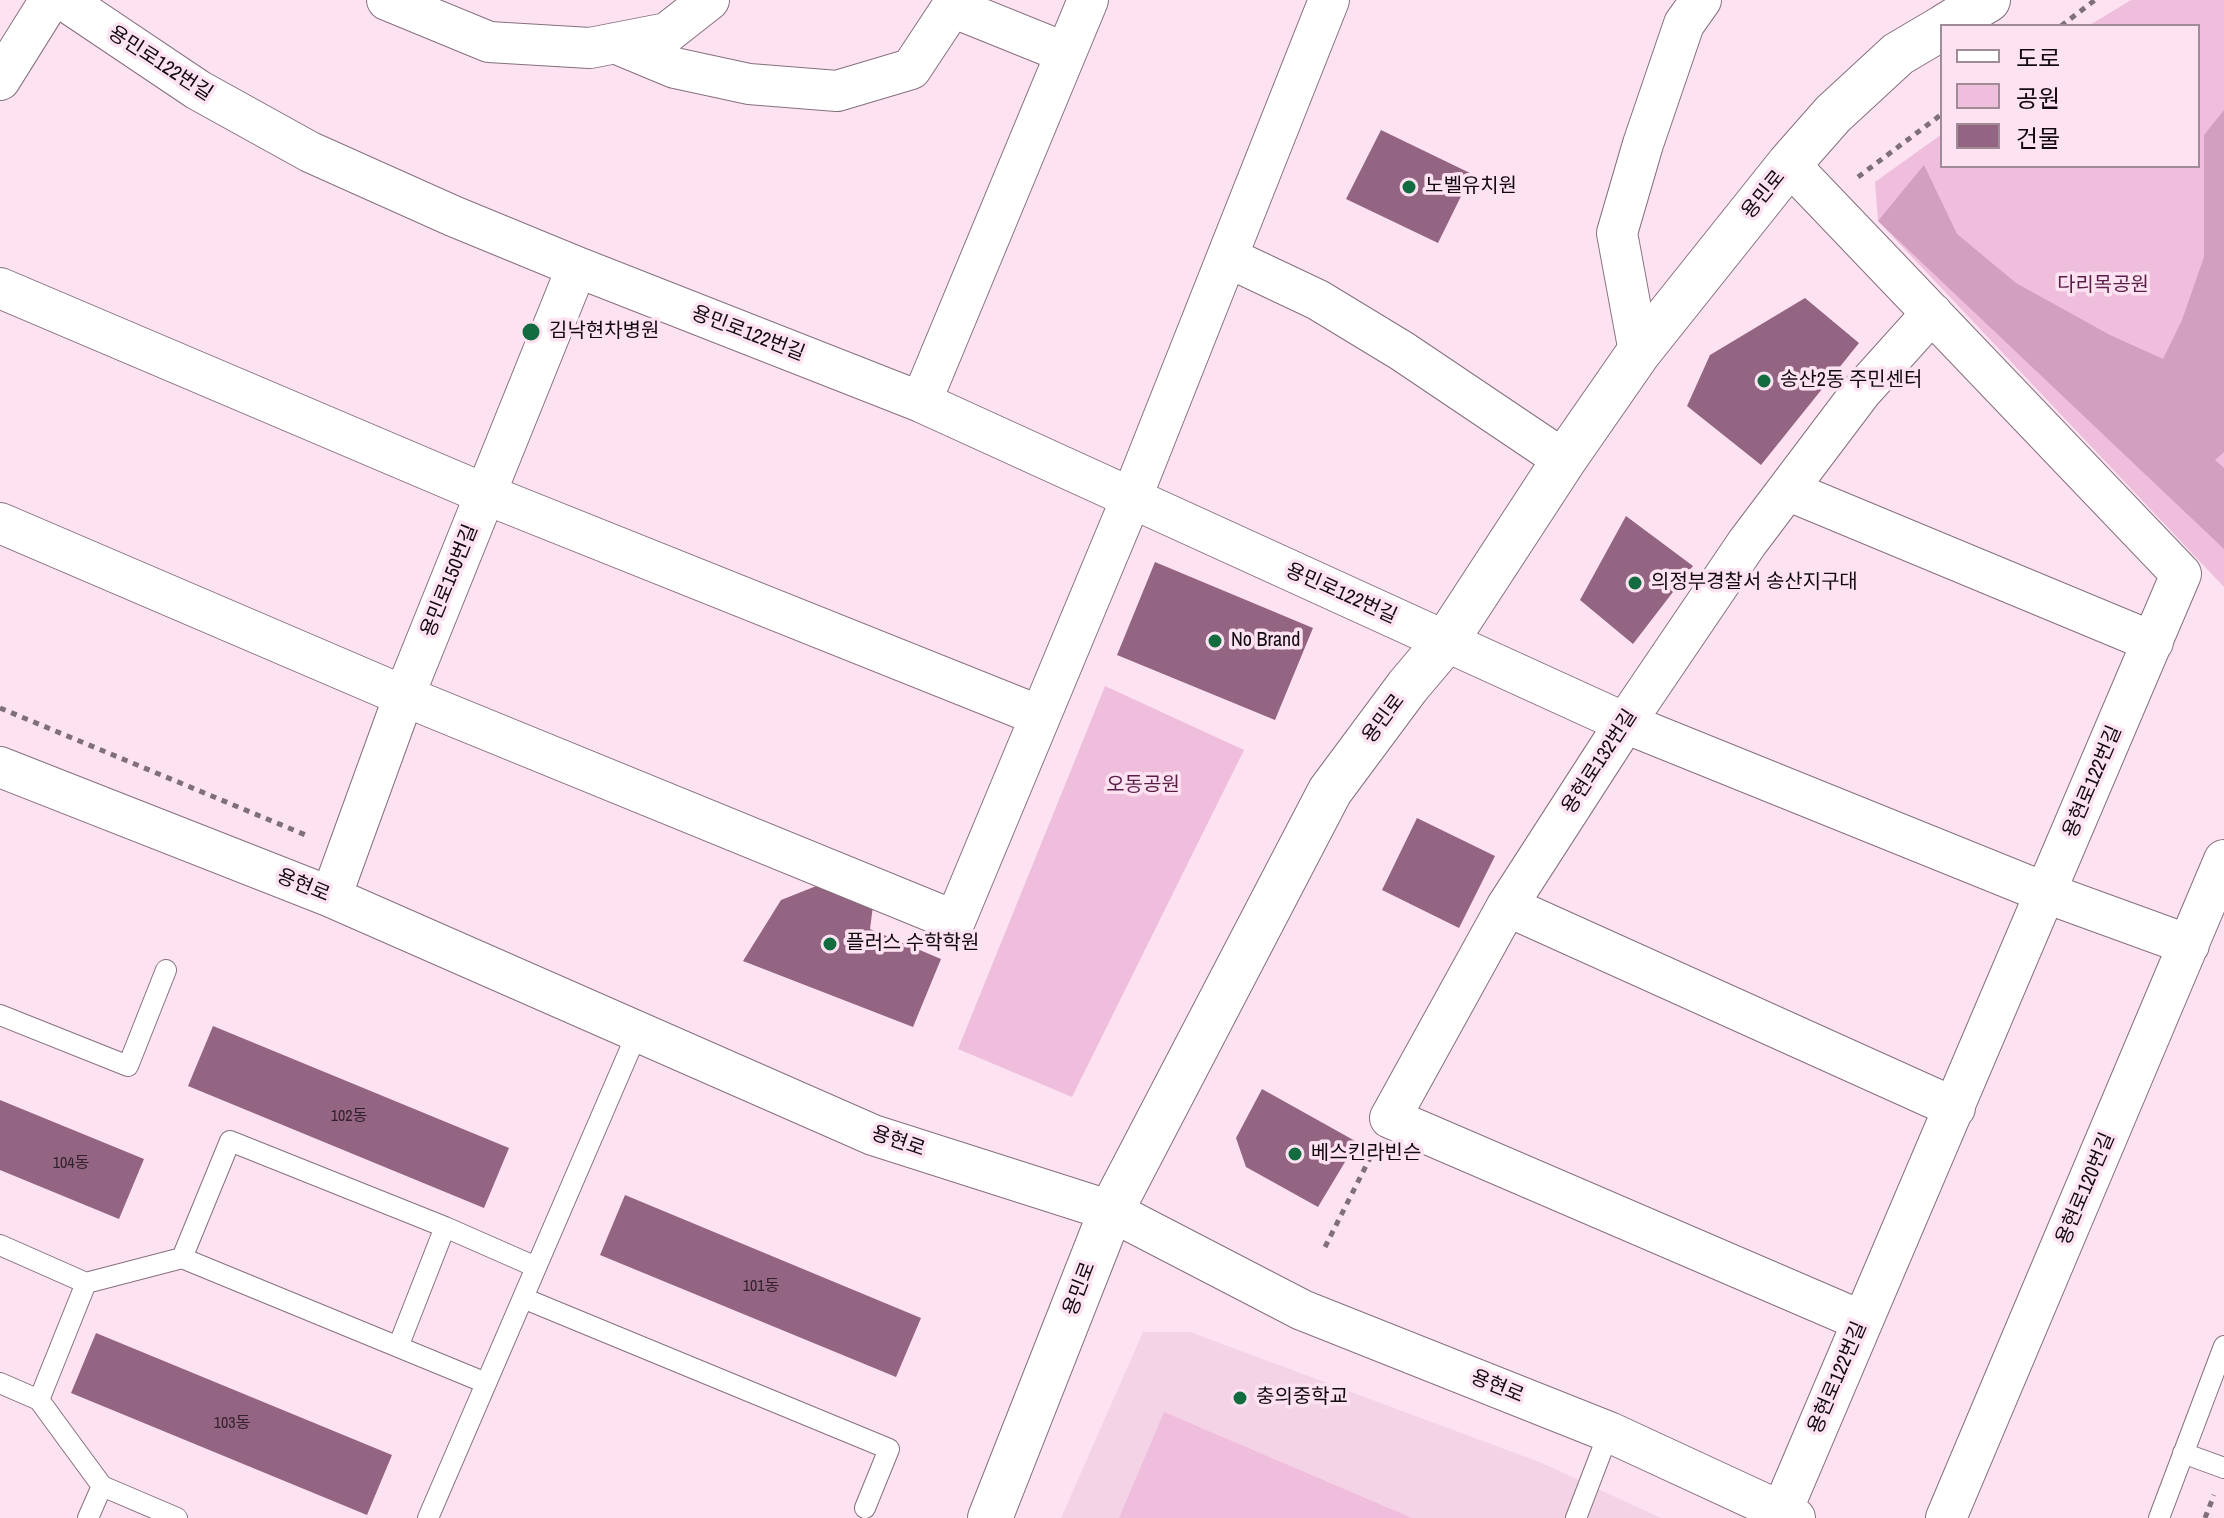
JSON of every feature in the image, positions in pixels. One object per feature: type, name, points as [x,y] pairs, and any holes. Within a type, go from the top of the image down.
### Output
[{"type":"main road","name":"용민로","points":[[1948,24],[1988,0]]},
{"type":"main road","name":"용민로","points":[[990,1518],[1111,1211],[1330,791],[1408,686],[1446,641],[1639,352],[1789,164],[1833,114],[1898,54],[1940,29]]},
{"type":"street","points":[[0,80],[50,0]]},
{"type":"street","name":"용민로122번길","points":[[64,0],[198,90],[310,152],[453,216],[921,402],[1625,723],[2046,893],[2189,945]]},
{"type":"street","points":[[387,0],[489,42],[590,48],[667,33],[709,0]]},
{"type":"street","points":[[921,402],[1088,0]]},
{"type":"street","points":[[0,523],[404,696],[955,921],[1131,499],[1329,0]]},
{"type":"street","points":[[1639,352],[1617,233],[1643,144],[1684,24],[1701,0]]},
{"type":"street","points":[[615,43],[675,68],[734,81],[837,91],[911,69],[952,4],[1066,53]]},
{"type":"street","name":"용현로122번길","points":[[1788,1515],[1862,1321],[2181,574],[1789,164]]},
{"type":"street","points":[[1227,257],[1330,308],[1402,351],[1564,460]]},
{"type":"street","name":"용민로150번길","points":[[331,897],[404,696],[577,267]]},
{"type":"street","points":[[0,288],[485,494],[1040,716]]},
{"type":"street","name":"용현로132번길","points":[[1390,1118],[1507,906],[1625,723],[1747,543],[1861,392],[1932,313]]},
{"type":"street","points":[[1787,490],[2153,642]]},
{"type":"street","name":"용현로","points":[[0,767],[331,897],[873,1135],[1111,1211],[1302,1310],[1609,1432],[1788,1515]]},
{"type":"street","name":"용현로120번길","points":[[1946,1518],[2224,860]]},
{"type":"street","points":[[1507,906],[1955,1108]]},
{"type":"street","points":[[1390,1118],[1862,1321]]},
{"type":"lane","points":[[0,1015],[128,1066],[166,970]]},
{"type":"lane","points":[[428,1518],[638,1031]]},
{"type":"lane","points":[[182,1258],[230,1141],[536,1267]]},
{"type":"lane","points":[[398,1347],[445,1227]]},
{"type":"lane","points":[[0,1245],[86,1283],[182,1258],[486,1383]]},
{"type":"lane","points":[[39,1400],[86,1283]]},
{"type":"lane","points":[[523,1298],[889,1449],[865,1508]]},
{"type":"lane","points":[[2159,1518],[2224,1346]]},
{"type":"lane","points":[[0,1383],[39,1400],[102,1486],[177,1518]]},
{"type":"lane","points":[[1576,1518],[1609,1432]]},
{"type":"lane","points":[[2183,1453],[2224,1468]]},
{"type":"lane","points":[[88,1518],[102,1486]]},
{"type":"path","points":[[2064,24],[2095,0]]},
{"type":"path","points":[[1858,177],[1940,116]]},
{"type":"path","points":[[0,708],[308,836]]},
{"type":"path","points":[[1325,1247],[1390,1118]]},
{"type":"shaded area","points":[[2224,110],[2224,452],[2215,460],[2224,468],[2224,549],[1878,221],[1924,165],[1957,234],[2016,283],[2110,335],[2163,359],[2182,320],[2204,257],[2204,135]]},
{"type":"shaded area","name":"충의중학교","points":[[1143,1332],[1190,1332],[1542,1463],[1661,1518],[1061,1518]]},
{"type":"green space","name":"다리목공원","points":[[2131,0],[2224,0],[2224,587],[1878,221],[1875,182],[1940,135],[1940,168],[2200,168],[2200,24],[2091,24]]},
{"type":"green space","name":"오동공원","points":[[1105,686],[1244,750],[1072,1097],[958,1049]]},
{"type":"green space","points":[[1164,1412],[1412,1518],[1119,1518]]},
{"type":"building","name":"노벨유치원","points":[[1381,130],[1472,174],[1438,243],[1346,199]]},
{"type":"building","name":"송산2동 주민센터","points":[[1805,298],[1859,343],[1761,465],[1687,406],[1710,355]]},
{"type":"building","name":"의정부경찰서 송산지구대","points":[[1626,516],[1693,566],[1633,644],[1580,600]]},
{"type":"building","name":"No Brand","points":[[1155,562],[1313,628],[1275,720],[1117,655]]},
{"type":"building","points":[[1417,818],[1495,856],[1459,928],[1382,890]]},
{"type":"building","name":"플러스 수학학원","points":[[834,879],[874,898],[870,929],[941,959],[913,1027],[743,961],[781,900]]},
{"type":"building","points":[[213,1026],[509,1148],[484,1208],[188,1086]]},
{"type":"building","name":"베스킨라빈슨","points":[[1262,1089],[1357,1142],[1318,1207],[1246,1167],[1236,1138]]},
{"type":"building","points":[[0,1100],[144,1159],[119,1219],[0,1170]]},
{"type":"building","points":[[625,1195],[921,1318],[896,1377],[600,1255]]},
{"type":"building","points":[[96,1333],[392,1455],[367,1515],[71,1393]]},
{"type":"place","name":"노벨유치원","points":[[1409,187]]},
{"type":"place","name":"김낙현차병원","points":[[531,332]]},
{"type":"place","name":"송산2동 주민센터","points":[[1764,381]]},
{"type":"place","name":"의정부경찰서 송산지구대","points":[[1635,583]]},
{"type":"place","name":"No Brand","points":[[1215,641]]},
{"type":"place","name":"플러스 수학학원","points":[[830,944]]},
{"type":"place","name":"베스킨라빈슨","points":[[1295,1154]]},
{"type":"place","name":"충의중학교","points":[[1240,1398]]}]
